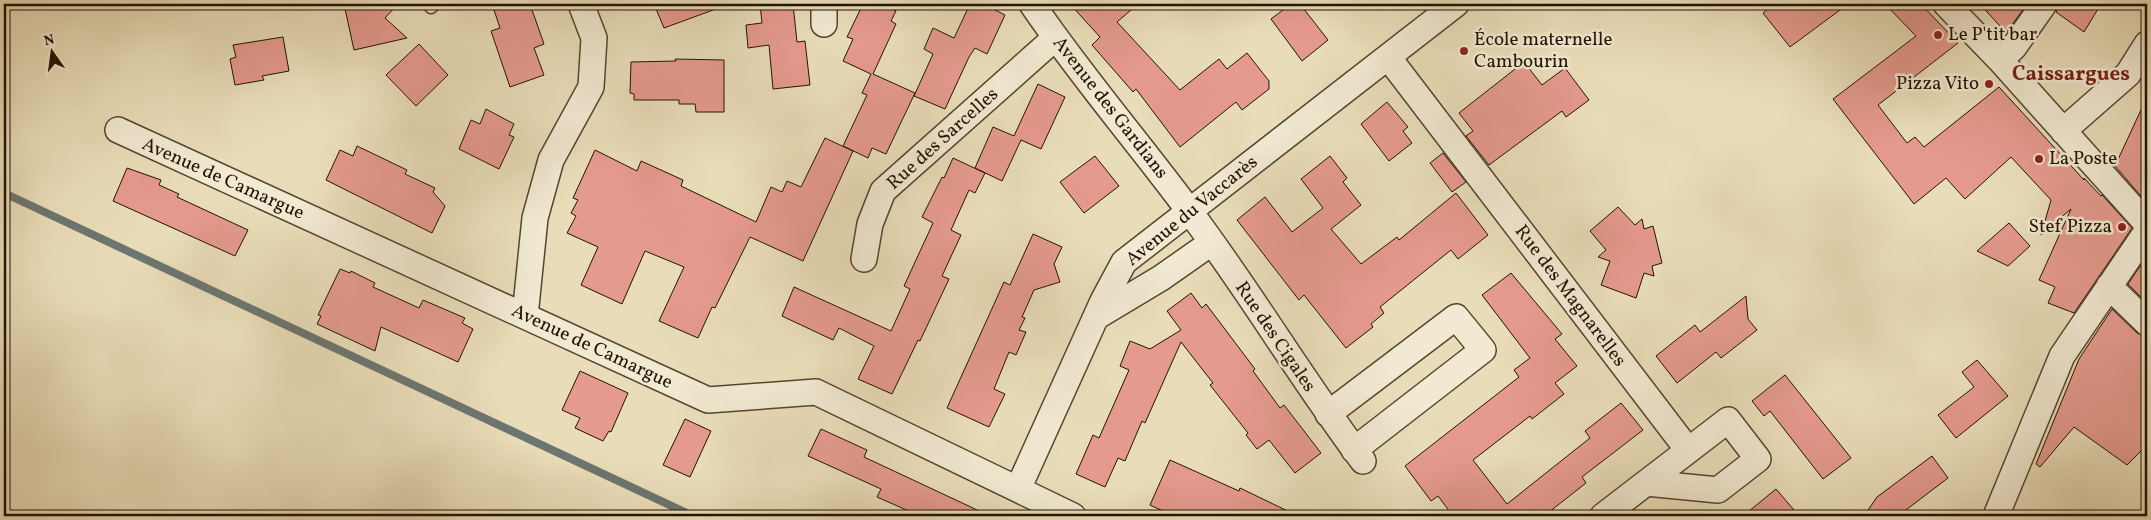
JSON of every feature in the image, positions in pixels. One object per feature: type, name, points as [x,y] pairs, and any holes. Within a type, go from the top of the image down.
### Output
[{"type":"street","points":[[525,316],[535,218],[551,160],[590,87],[594,38],[581,4]]},
{"type":"street","name":"Avenue des Gardians","points":[[1032,4],[1055,38],[1190,211]]},
{"type":"street","name":"Avenue du Vaccarès","points":[[1018,489],[1096,317],[1124,262],[1456,4]]},
{"type":"street","points":[[1946,4],[2000,60],[2147,224]]},
{"type":"street","points":[[2000,60],[2014,47],[2044,4]]},
{"type":"street","name":"Rue des Sarcelles","points":[[864,259],[870,224],[883,191],[1055,38]]},
{"type":"street","points":[[2063,131],[2128,74],[2147,44]]},
{"type":"street","name":"Rue des Magnarelles","points":[[1388,57],[1688,450]]},
{"type":"street","name":"Avenue de Camargue","points":[[118,130],[708,400],[816,392],[1073,516]]},
{"type":"street","name":"Rue des Cigales","points":[[1190,211],[1328,414],[1359,455],[1483,350],[1456,317],[1328,414]]},
{"type":"street","points":[[1996,516],[2062,356],[2147,230]]},
{"type":"street","points":[[1096,317],[1161,278],[1211,243]]},
{"type":"street","points":[[2109,286],[2147,323]]},
{"type":"street","points":[[1603,516],[1728,420],[1758,459],[1718,490],[1646,483]]},
{"type":"building","points":[[344,4],[398,4],[385,18],[407,38],[354,50]]},
{"type":"building","points":[[492,4],[530,4],[544,44],[534,48],[544,75],[510,87],[491,31],[500,28]]},
{"type":"building","points":[[654,4],[723,4],[724,6],[664,28]]},
{"type":"building","points":[[760,4],[793,4],[797,42],[805,41],[810,85],[773,89],[769,45],[748,48],[746,25],[762,23]]},
{"type":"building","points":[[863,4],[880,4],[896,11],[891,21],[896,24],[873,74],[915,93],[886,154],[872,148],[868,158],[843,146],[867,95],[862,93],[871,74],[843,61],[853,39],[847,37]]},
{"type":"building","points":[[970,4],[983,4],[1005,15],[987,54],[975,48],[969,57],[945,109],[914,96],[933,54],[924,49],[933,28],[954,38]]},
{"type":"building","points":[[1070,4],[1138,4],[1117,22],[1180,90],[1219,59],[1227,69],[1247,53],[1269,81],[1269,89],[1242,110],[1236,102],[1180,147],[1136,89],[1133,92],[1092,45],[1100,37]]},
{"type":"building","points":[[1291,4],[1300,4],[1328,40],[1302,61],[1271,19]]},
{"type":"building","points":[[1774,4],[1848,4],[1790,47],[1763,13]]},
{"type":"building","points":[[1885,4],[1921,4],[1958,43],[1878,105],[1907,143],[1915,137],[1924,147],[1999,87],[2084,180],[2084,178],[2102,195],[2132,228],[2074,313],[2048,303],[2055,287],[2039,280],[2071,209],[2041,235],[2051,200],[2011,157],[1965,199],[1946,178],[1914,204],[1833,99],[1916,36]]},
{"type":"building","points":[[1980,4],[2027,4],[2006,33]]},
{"type":"building","points":[[2058,4],[2101,4],[2084,32],[2056,12]]},
{"type":"building","points":[[283,37],[289,71],[262,76],[264,80],[235,85],[230,59],[236,57],[233,45]]},
{"type":"building","points":[[419,44],[448,75],[416,106],[386,75]]},
{"type":"building","points":[[675,59],[724,60],[724,112],[696,112],[695,104],[679,104],[679,100],[634,100],[634,94],[630,93],[631,62],[676,61]]},
{"type":"building","points":[[1524,62],[1542,85],[1565,68],[1589,100],[1566,117],[1562,111],[1489,165],[1466,136],[1473,131],[1459,113]]},
{"type":"building","points":[[1038,84],[1065,97],[1041,149],[1021,140],[1002,181],[975,168],[993,127],[1014,136]]},
{"type":"building","points":[[2147,97],[2147,203],[2115,166]]},
{"type":"building","points":[[1387,102],[1408,127],[1403,131],[1412,143],[1389,161],[1361,124]]},
{"type":"building","points":[[486,109],[514,124],[509,135],[514,137],[499,169],[459,149],[471,120],[480,124]]},
{"type":"building","points":[[825,138],[853,151],[803,261],[750,237],[715,308],[712,307],[698,338],[659,321],[684,267],[645,251],[622,304],[581,285],[598,247],[567,233],[576,216],[571,213],[578,200],[573,198],[595,150],[637,171],[641,161],[683,180],[681,186],[756,222],[771,187],[782,192],[787,181],[801,187]]},
{"type":"building","points":[[357,146],[407,170],[405,174],[435,188],[433,192],[445,206],[432,233],[326,180],[340,150],[353,156]]},
{"type":"building","points":[[1443,153],[1466,182],[1452,192],[1430,163]]},
{"type":"building","points":[[1095,156],[1119,186],[1084,213],[1060,182]]},
{"type":"building","points":[[1330,156],[1347,178],[1343,182],[1361,205],[1331,229],[1361,264],[1397,237],[1399,240],[1456,193],[1488,235],[1458,259],[1451,250],[1380,307],[1384,313],[1371,324],[1373,327],[1346,348],[1304,295],[1299,300],[1237,220],[1265,197],[1292,232],[1323,208],[1301,179]]},
{"type":"building","points":[[953,158],[985,173],[975,193],[969,190],[951,230],[961,235],[942,276],[949,279],[920,341],[918,340],[892,394],[858,379],[874,346],[839,328],[833,340],[782,316],[794,287],[891,331],[910,289],[904,286],[933,223],[922,217]]},
{"type":"building","points":[[127,168],[161,180],[159,185],[179,194],[177,197],[248,230],[235,256],[113,201]]},
{"type":"building","points":[[1618,207],[1635,225],[1642,219],[1644,229],[1653,226],[1662,263],[1652,266],[1654,276],[1644,273],[1636,298],[1601,285],[1610,261],[1598,257],[1606,250],[1590,231]]},
{"type":"building","points":[[2009,223],[2030,246],[2008,266],[1977,251]]},
{"type":"building","points":[[1033,234],[1062,247],[1054,264],[1060,282],[1034,290],[1022,317],[1025,318],[1019,330],[1026,332],[1016,355],[1009,352],[994,389],[1005,394],[989,427],[947,408],[1004,282],[1010,285]]},
{"type":"building","points":[[2147,256],[2147,303],[2128,284]]},
{"type":"building","points":[[340,269],[350,273],[351,271],[375,283],[373,287],[419,308],[423,300],[465,318],[462,323],[473,329],[458,362],[381,327],[375,351],[317,324],[321,316],[318,315]]},
{"type":"building","points":[[1511,273],[1562,334],[1555,339],[1577,366],[1555,383],[1564,394],[1532,419],[1530,416],[1473,460],[1507,504],[1590,438],[1585,431],[1621,403],[1643,430],[1582,477],[1586,483],[1544,516],[1453,516],[1438,496],[1431,501],[1405,466],[1519,377],[1514,370],[1530,358],[1482,295]]},
{"type":"building","points":[[1191,293],[1202,308],[1206,304],[1255,369],[1253,371],[1280,408],[1284,405],[1321,453],[1295,473],[1269,440],[1257,449],[1246,435],[1248,433],[1210,385],[1213,383],[1181,342],[1145,423],[1142,421],[1125,461],[1118,458],[1105,487],[1076,474],[1093,435],[1099,438],[1129,370],[1120,366],[1130,341],[1150,349],[1181,330],[1167,311]]},
{"type":"building","points":[[1746,296],[1748,319],[1757,330],[1721,358],[1716,352],[1677,383],[1656,356],[1695,325],[1700,332]]},
{"type":"building","points":[[2112,309],[2137,333],[2147,337],[2147,445],[2127,465],[2074,427],[2040,467],[2036,464],[2079,359]]},
{"type":"building","points":[[1977,360],[2008,396],[1956,438],[1938,415],[1974,387],[1962,372]]},
{"type":"building","points":[[580,371],[628,393],[611,432],[609,431],[603,441],[575,428],[580,418],[562,410]]},
{"type":"building","points":[[1785,375],[1851,458],[1823,479],[1770,411],[1764,416],[1752,401]]},
{"type":"building","points":[[685,419],[711,431],[690,477],[663,465]]},
{"type":"building","points":[[821,429],[867,450],[864,457],[990,516],[920,516],[877,497],[881,489],[808,456]]},
{"type":"building","points":[[1932,456],[1948,478],[1898,516],[1864,516],[1877,497]]},
{"type":"building","points":[[1170,460],[1239,491],[1240,488],[1298,516],[1174,516],[1150,505]]},
{"type":"building","points":[[1776,489],[1799,516],[1743,516]]},
{"type":"waterway","points":[[4,193],[693,516]]},
{"type":"place","name":"Le P'tit bar","points":[[1938,35]]},
{"type":"place","name":"École maternelle Cambourin","points":[[1464,51]]},
{"type":"place","name":"Pizza Vito","points":[[1989,84]]},
{"type":"place","name":"La Poste","points":[[2039,159]]},
{"type":"place","name":"Stef Pizza","points":[[2122,227]]},
{"type":"district","name":"Caissargues","points":[[2071,74]]}]
